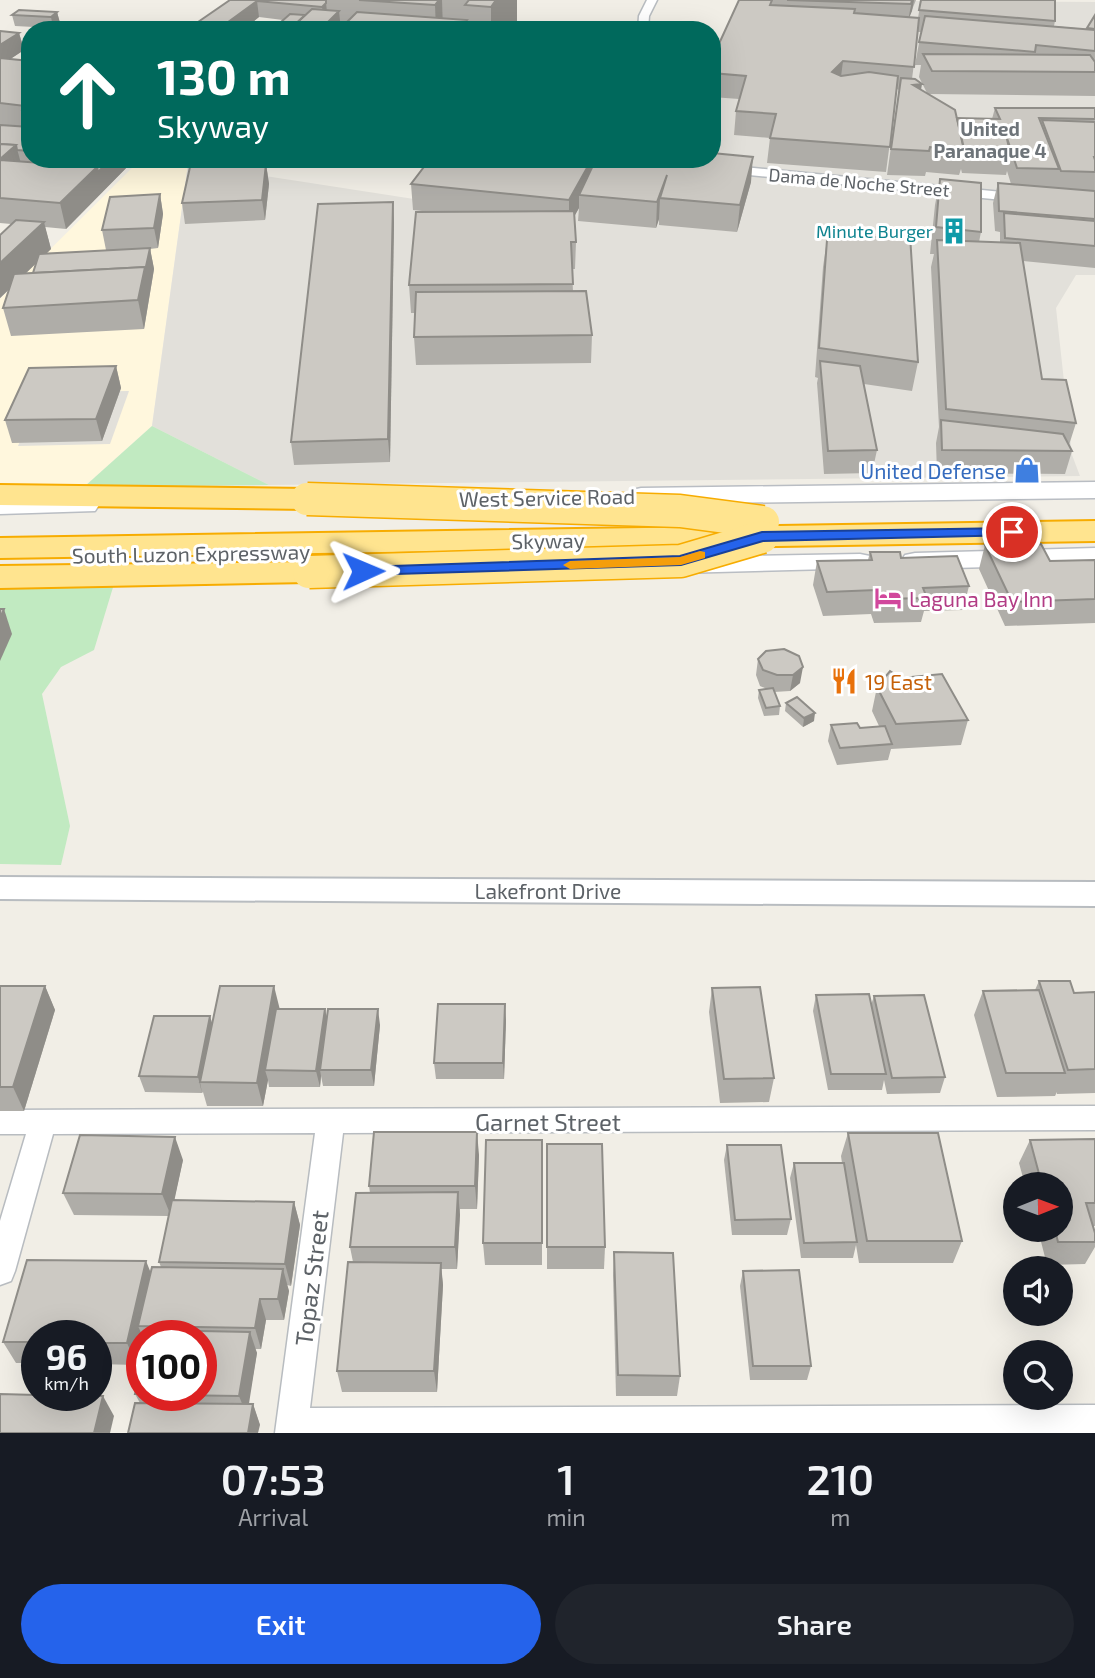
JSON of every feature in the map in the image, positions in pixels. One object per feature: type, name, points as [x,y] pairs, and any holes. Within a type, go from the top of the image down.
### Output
[{"type":"highway","points":[[0,495],[422,501],[680,512],[763,529]]},
{"type":"highway","name":"South Luzon Expressway","points":[[0,522],[1095,511]]},
{"type":"highway","name":"Skyway","points":[[0,548],[763,529],[1095,517]]},
{"type":"highway","points":[[0,577],[309,572],[681,561],[763,529]]},
{"type":"highway","name":"Skyway","points":[[0,534],[763,529],[1095,531]]},
{"type":"highway","name":"South Luzon Expressway","points":[[0,556],[1095,539]]},
{"type":"main road","name":"West Service Road","points":[[0,506],[1095,490]]},
{"type":"main road","points":[[0,569],[730,565],[1095,556]]},
{"type":"street","points":[[644,21],[652,0]]},
{"type":"street","points":[[0,43],[21,46]]},
{"type":"street","name":"Dama de Noche Street","points":[[715,168],[1039,199]]},
{"type":"street","name":"Lakefront Drive","points":[[0,888],[1095,894]]},
{"type":"street","name":"Garnet Street","points":[[0,1122],[330,1123],[1095,1118]]},
{"type":"street","points":[[0,1271],[43,1122]]},
{"type":"street","name":"Topaz Street","points":[[292,1429],[330,1123]]},
{"type":"street","points":[[292,1429],[1095,1420]]},
{"type":"shaded area","points":[[743,0],[1095,2],[1095,275],[1076,275],[1056,308],[1072,455],[1080,476],[269,485],[152,426],[187,168],[214,168],[414,199],[601,174],[623,168],[721,168],[721,61]]},
{"type":"shaded area","points":[[132,168],[187,168],[152,426],[84,487],[0,488],[0,299]]},
{"type":"shaded area","points":[[129,391],[110,444],[18,446],[42,392]]},
{"type":"green space","points":[[152,426],[269,485],[84,487]]},
{"type":"green space","points":[[114,584],[94,650],[61,667],[42,694],[70,826],[61,865],[0,864],[0,585]]},
{"type":"building","points":[[230,0],[326,0],[322,7],[257,1],[230,21],[199,21]]},
{"type":"building","points":[[359,0],[439,0],[435,5]]},
{"type":"building","points":[[469,0],[496,0],[491,7],[465,5]]},
{"type":"building","points":[[739,0],[772,0],[770,5],[855,9],[854,13],[919,18],[914,67],[843,61],[832,72],[841,76],[869,72],[898,76],[890,147],[770,138],[776,114],[736,111],[746,76],[721,74],[721,39]]},
{"type":"building","points":[[787,0],[912,0],[911,4]]},
{"type":"building","points":[[921,0],[1055,0],[1055,21],[919,10]]},
{"type":"building","points":[[312,9],[339,11],[329,21],[299,21]]},
{"type":"building","points":[[19,10],[57,12],[51,17],[12,15]]},
{"type":"building","points":[[357,12],[467,20],[466,21],[348,21]]},
{"type":"building","points":[[290,14],[305,15],[299,21],[282,21]]},
{"type":"building","points":[[1095,15],[1095,29],[1087,28]]},
{"type":"building","points":[[925,16],[1095,30],[1095,51],[1036,45],[1035,52],[919,42]]},
{"type":"building","points":[[0,31],[19,33],[0,45]]},
{"type":"building","points":[[923,54],[1090,55],[1095,62],[1095,72],[932,71]]},
{"type":"building","points":[[0,58],[21,60],[21,106],[0,103]]},
{"type":"building","points":[[901,78],[915,79],[922,84],[913,85],[955,110],[964,150],[930,147],[929,151],[891,149]]},
{"type":"building","points":[[995,108],[1095,108],[1095,119],[1039,118],[1059,169],[1017,168],[1006,135],[1011,156],[965,153],[957,118],[1000,119]]},
{"type":"building","points":[[1042,120],[1095,122],[1095,172],[1061,171]]},
{"type":"building","points":[[0,125],[21,126],[21,150],[17,150],[16,145],[0,144]]},
{"type":"building","points":[[0,144],[16,145],[0,159]]},
{"type":"building","points":[[721,154],[753,157],[740,205],[660,198],[667,175],[657,202],[579,195],[592,168],[721,168]]},
{"type":"building","points":[[0,160],[21,162],[21,168],[96,168],[60,203],[0,198]]},
{"type":"building","points":[[190,168],[266,168],[262,200],[182,203]]},
{"type":"building","points":[[423,168],[587,168],[569,200],[411,184]]},
{"type":"building","points":[[940,179],[981,183],[981,232],[936,227]]},
{"type":"building","points":[[998,183],[1095,191],[1095,219],[999,211]]},
{"type":"building","points":[[160,194],[154,228],[102,230],[110,197]]},
{"type":"building","points":[[393,202],[388,439],[291,442],[318,204]]},
{"type":"building","points":[[574,211],[576,242],[571,242],[573,284],[409,285],[416,212]]},
{"type":"building","points":[[1004,213],[1095,221],[1095,246],[1005,238]]},
{"type":"building","points":[[16,220],[44,222],[0,263],[0,235]]},
{"type":"building","points":[[910,235],[918,362],[819,348],[827,240]]},
{"type":"building","points":[[937,240],[1020,243],[1042,379],[1066,380],[1076,423],[946,409]]},
{"type":"building","points":[[150,248],[145,271],[145,267],[33,273],[39,254]]},
{"type":"building","points":[[145,267],[138,300],[3,308],[14,274]]},
{"type":"building","points":[[586,291],[592,335],[414,337],[416,292]]},
{"type":"building","points":[[820,361],[860,366],[877,450],[828,451]]},
{"type":"building","points":[[116,366],[96,419],[5,420],[29,368]]},
{"type":"building","points":[[941,420],[1063,434],[1072,451],[942,450]]},
{"type":"building","points":[[1041,544],[1050,561],[1095,560],[1095,599],[1012,602],[985,545]]},
{"type":"building","points":[[870,552],[900,552],[901,558],[957,556],[969,586],[923,588],[927,598],[879,599],[876,590],[827,592],[817,561],[872,560]]},
{"type":"building","points":[[784,649],[799,656],[803,667],[793,675],[777,675],[763,670],[758,659],[766,651]]},
{"type":"building","points":[[890,671],[901,678],[942,674],[968,720],[896,724],[877,687]]},
{"type":"building","points":[[773,688],[780,706],[766,708],[759,690]]},
{"type":"building","points":[[797,697],[815,713],[804,718],[786,703]]},
{"type":"building","points":[[857,723],[860,728],[885,726],[892,744],[840,748],[831,725]]},
{"type":"building","points":[[1039,981],[1070,981],[1074,993],[1095,992],[1095,1069],[1068,1070]]},
{"type":"building","points":[[0,986],[45,986],[13,1087],[0,1087]]},
{"type":"building","points":[[220,986],[274,986],[257,1083],[200,1082]]},
{"type":"building","points":[[760,987],[774,1078],[724,1079],[712,988]]},
{"type":"building","points":[[1039,990],[1065,1073],[1006,1073],[983,991]]},
{"type":"building","points":[[869,994],[886,1074],[831,1074],[816,995]]},
{"type":"building","points":[[924,995],[945,1077],[892,1078],[874,996]]},
{"type":"building","points":[[438,1004],[505,1004],[503,1063],[434,1063]]},
{"type":"building","points":[[276,1009],[325,1009],[316,1071],[265,1070]]},
{"type":"building","points":[[328,1009],[378,1009],[371,1070],[320,1070]]},
{"type":"building","points":[[154,1016],[210,1016],[198,1077],[139,1076]]},
{"type":"building","points":[[374,1132],[477,1132],[475,1186],[369,1186]]},
{"type":"building","points":[[848,1133],[938,1133],[962,1241],[867,1241]]},
{"type":"building","points":[[80,1135],[175,1137],[162,1194],[63,1193]]},
{"type":"building","points":[[1095,1139],[1095,1203],[1086,1203],[1095,1242],[1073,1242],[1073,1172],[1039,1172],[1030,1140]]},
{"type":"building","points":[[486,1140],[542,1140],[542,1243],[483,1243]]},
{"type":"building","points":[[547,1144],[602,1144],[605,1247],[547,1247]]},
{"type":"building","points":[[727,1145],[781,1145],[791,1219],[735,1220]]},
{"type":"building","points":[[794,1163],[844,1163],[857,1242],[804,1243]]},
{"type":"building","points":[[458,1192],[455,1247],[350,1247],[356,1193]]},
{"type":"building","points":[[172,1200],[294,1202],[285,1264],[159,1262]]},
{"type":"building","points":[[614,1252],[673,1253],[680,1376],[618,1375]]},
{"type":"building","points":[[27,1260],[146,1261],[132,1320],[126,1320],[126,1343],[112,1343],[112,1320],[21,1320],[21,1342],[3,1342]]},
{"type":"building","points":[[348,1262],[441,1263],[434,1371],[337,1371]]},
{"type":"building","points":[[152,1267],[283,1269],[278,1299],[260,1299],[255,1328],[217,1327],[217,1320],[139,1320]]},
{"type":"building","points":[[799,1270],[811,1366],[753,1366],[743,1271]]},
{"type":"building","points":[[217,1331],[250,1332],[239,1396],[217,1396]]},
{"type":"building","points":[[0,1394],[21,1394],[21,1411],[99,1411],[94,1433],[0,1433]]},
{"type":"building","points":[[217,1404],[253,1404],[248,1433],[128,1433],[133,1411],[217,1411]]},
{"type":"slow traffic","points":[[570,565],[681,561],[700,555]]},
{"type":"place","name":"Minute Burger","points":[[954,231]]},
{"type":"place","name":"United Defense","points":[[1027,470]]},
{"type":"place","name":"Laguna Bay Inn","points":[[888,598]]},
{"type":"place","name":"19 East","points":[[844,681]]},
{"type":"district","name":"United Paranaque 4","points":[[990,139]]},
{"type":"route","points":[[363,571],[681,561],[762,537],[1012,532]]}]
